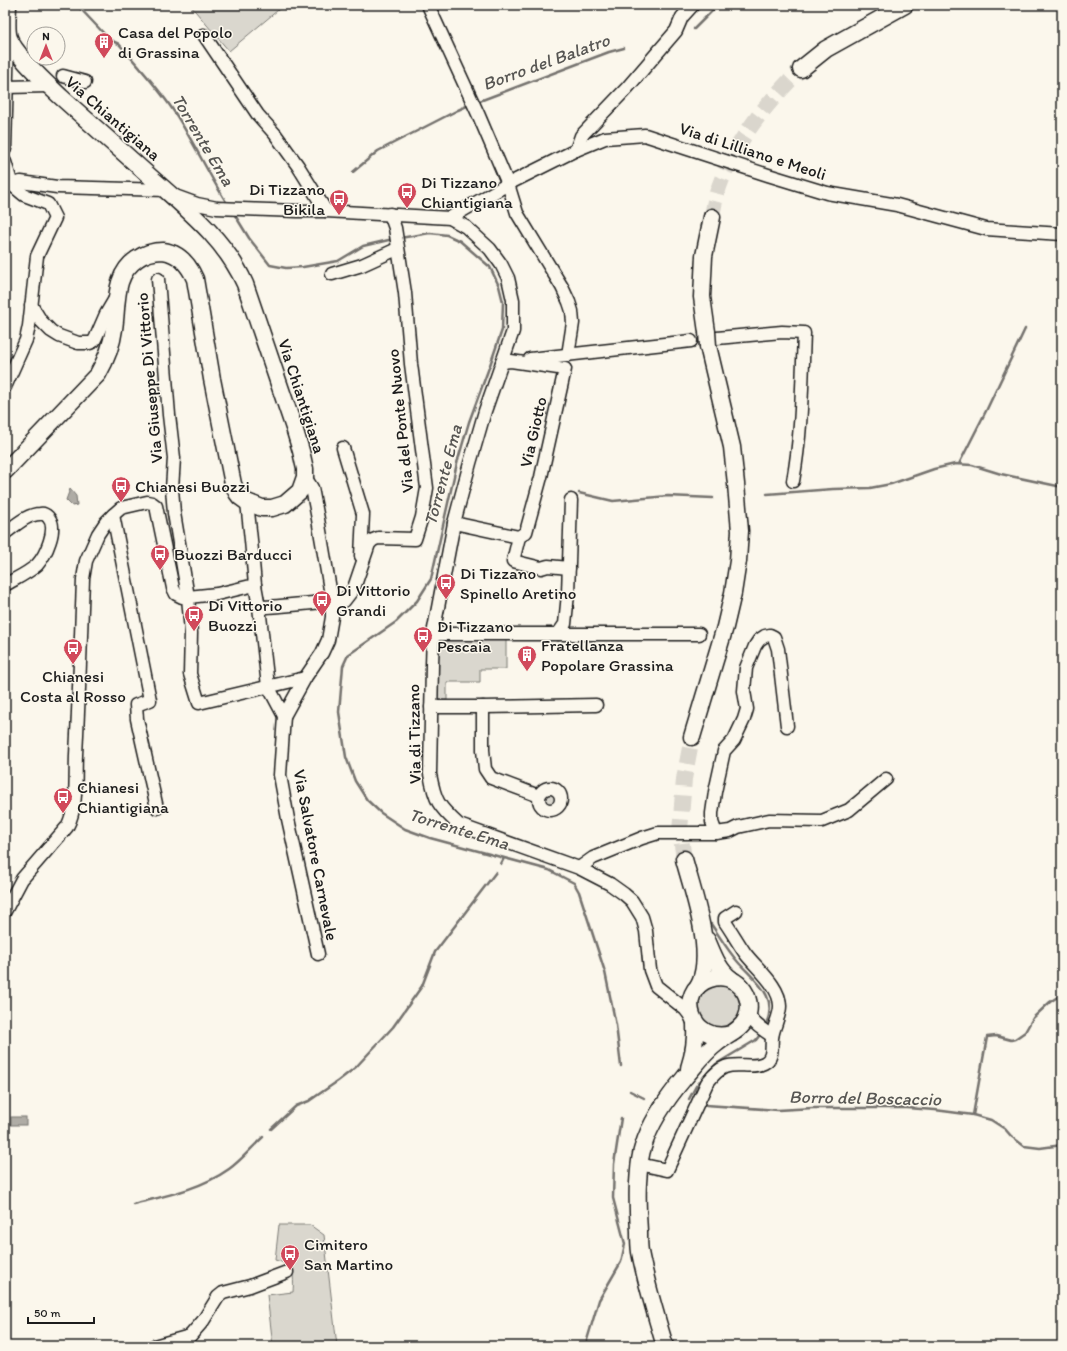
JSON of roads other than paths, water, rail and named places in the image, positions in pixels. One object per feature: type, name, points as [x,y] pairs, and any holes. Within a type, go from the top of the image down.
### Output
[{"type":"main road","points":[[8,5],[8,37]]},
{"type":"main road","points":[[801,69],[826,49],[905,5]]},
{"type":"main road","name":"Via Chiantigiana","points":[[8,37],[14,48],[49,86],[169,192],[212,233],[225,249],[241,275],[297,438],[304,462],[305,477],[300,491],[285,504],[268,508],[255,506],[247,502]]},
{"type":"main road","points":[[692,737],[733,592],[738,561],[740,531],[732,447],[702,297],[704,256],[712,217]]},
{"type":"main road","points":[[5,471],[98,374],[104,362],[112,338],[117,294],[123,274],[134,261],[148,254],[161,251],[173,254],[184,261],[192,271],[197,287],[212,379],[233,484],[236,493],[240,498],[247,502]]},
{"type":"main road","points":[[682,1081],[688,1069],[696,1040],[694,1020],[691,1012],[691,1000],[703,976],[706,959],[702,928],[684,859]]},
{"type":"main road","points":[[665,1346],[640,1251],[637,1201],[642,1148],[660,1113],[682,1081],[716,1043],[735,1031],[744,1023],[748,1013],[749,1002],[745,992],[738,983],[726,976],[718,964],[702,928]]},
{"type":"main road","points":[[697,988],[704,981],[715,977],[731,979]]},
{"type":"main road","name":"Via di Tizzano","points":[[694,1020],[699,1028],[709,1034],[720,1036],[735,1031]]},
{"type":"street","points":[[428,5],[479,116],[508,184],[517,213],[562,288],[572,311],[568,355]]},
{"type":"street","points":[[576,150],[581,136],[627,88],[676,31],[682,17],[693,5]]},
{"type":"street","points":[[204,35],[258,115],[275,134],[298,166],[326,211]]},
{"type":"street","points":[[5,149],[8,37]]},
{"type":"street","points":[[63,76],[85,82]]},
{"type":"street","points":[[7,87],[49,86]]},
{"type":"street","name":"Via di Lilliano e Meoli","points":[[450,218],[508,184],[576,150],[605,138],[645,135],[827,193],[897,205],[986,229],[1062,234]]},
{"type":"street","points":[[5,162],[9,185],[24,195],[48,204],[55,218],[37,256],[26,340],[5,387]]},
{"type":"street","points":[[9,185],[21,182],[58,187],[169,192]]},
{"type":"street","name":"Via di Tizzano","points":[[169,192],[197,204],[217,208],[326,211],[450,218],[466,227],[490,249],[501,264],[508,278],[513,300],[513,331],[506,361],[470,463],[454,523],[434,634],[432,659],[430,774],[438,802],[444,811],[459,825],[579,868],[610,884],[632,901],[642,917],[646,931],[649,962],[656,986],[685,1009],[694,1020]]},
{"type":"street","name":"Via del Ponte Nuovo","points":[[332,601],[344,601],[354,588],[369,544],[373,540],[378,538],[415,539],[422,517],[427,488],[411,364],[405,293],[395,228],[390,214]]},
{"type":"street","points":[[332,274],[362,265],[397,247]]},
{"type":"street","name":"Via Giuseppe Di Vittorio","points":[[158,279],[169,416],[174,458],[172,489],[176,534],[188,598],[191,633],[190,674],[199,703],[305,678]]},
{"type":"street","points":[[31,305],[46,326],[58,336],[78,343],[90,343],[94,341],[117,294]]},
{"type":"street","points":[[711,339],[782,332],[804,333],[802,405],[793,481]]},
{"type":"street","points":[[506,361],[691,341]]},
{"type":"street","name":"Via Giotto","points":[[506,361],[565,369],[541,477],[526,532],[519,537],[513,561],[541,568],[548,566],[568,568]]},
{"type":"street","points":[[343,448],[363,514],[360,570]]},
{"type":"street","points":[[305,477],[312,488],[332,601],[332,617],[328,640],[322,653],[305,678]]},
{"type":"street","points":[[568,629],[568,568],[571,500]]},
{"type":"street","points":[[5,911],[22,879],[66,827],[71,818],[79,698],[83,579],[86,561],[98,534],[106,522],[121,508],[147,502],[156,506],[173,588],[176,594],[182,598],[217,594],[255,585]]},
{"type":"street","points":[[247,502],[255,585],[259,606],[268,686],[284,716]]},
{"type":"street","points":[[5,533],[32,515],[42,513],[51,520],[52,526],[50,540],[45,554],[36,565],[25,574],[5,585]]},
{"type":"street","points":[[113,515],[150,700],[136,705],[137,718],[157,808]]},
{"type":"street","points":[[454,523],[519,537]]},
{"type":"street","points":[[259,606],[332,601]]},
{"type":"street","points":[[434,634],[558,634],[568,629],[699,634]]},
{"type":"street","points":[[716,834],[712,822],[712,814],[724,751],[734,740],[744,719],[747,709],[744,691],[746,668],[755,646],[765,636],[770,635],[774,637],[778,649],[788,726]]},
{"type":"street","name":"Via Salvatore Carnevale","points":[[305,678],[284,716],[280,775],[288,819],[318,954]]},
{"type":"street","points":[[431,707],[596,705]]},
{"type":"street","points":[[483,707],[483,750],[485,769],[491,778],[539,796]]},
{"type":"street","points":[[579,868],[593,858],[658,833],[716,834],[770,820],[822,822],[849,810],[886,779]]},
{"type":"street","points":[[640,1164],[667,1170],[707,1083],[717,1072],[725,1067],[733,1065],[748,1066],[765,1063],[771,1054],[772,1036],[780,1015],[779,996],[746,953],[725,922],[725,918],[736,911]]},
{"type":"street","points":[[662,990],[674,996],[687,996],[697,988]]},
{"type":"street","points":[[748,1013],[751,1019],[760,1028],[772,1036]]},
{"type":"street","name":"Via di Tizzano","points":[[735,1031],[747,1026],[760,1028]]},
{"type":"street","points":[[154,1346],[185,1339],[190,1336],[203,1321],[218,1297],[223,1293],[250,1286],[287,1272]]},
{"type":"waterway","name":"Torrente Ema","points":[[77,5],[110,40],[119,44],[147,76],[173,110],[228,205]]},
{"type":"waterway","name":"Borro del Balatro","points":[[694,29],[718,5]]},
{"type":"waterway","name":"Borro del Balatro","points":[[477,102],[609,52],[624,48]]},
{"type":"waterway","name":"Borro del Balatro","points":[[353,172],[378,151],[469,105]]},
{"type":"waterway","name":"Torrente Ema","points":[[233,212],[249,238],[270,265],[286,268],[303,267],[338,261],[363,246],[393,239]]},
{"type":"waterway","name":"Torrente Ema","points":[[400,238],[430,233],[447,235],[460,241],[490,267],[499,286],[503,302],[502,330],[469,422],[457,463],[431,579],[417,601],[396,622],[348,655],[343,666],[339,712],[346,757],[355,781],[367,800],[381,813],[405,829],[430,838],[549,870],[574,883],[579,892],[605,972],[616,1025],[621,1066]]},
{"type":"waterway","points":[[959,464],[1025,329]]},
{"type":"waterway","points":[[767,494],[870,488],[891,484],[934,469],[955,464],[972,465],[1001,474],[1062,487]]},
{"type":"waterway","points":[[579,493],[613,501],[668,496],[713,498]]},
{"type":"waterway","name":"Torrente Ema","points":[[501,864],[504,858]]},
{"type":"waterway","points":[[271,1129],[296,1106],[309,1101],[356,1067],[393,1027],[422,986],[435,952],[496,872]]},
{"type":"waterway","points":[[711,924],[727,949],[758,983],[768,998],[770,1007],[769,1016],[765,1026]]},
{"type":"waterway","points":[[973,1115],[987,1037],[996,1036],[1011,1040],[1015,1039],[1025,1032],[1033,1018],[1050,1002],[1062,994]]},
{"type":"waterway","points":[[689,1099],[696,1086],[716,1064],[756,1040],[759,1036]]},
{"type":"waterway","name":"Borro del Boscaccio","points":[[630,1091],[644,1098]]},
{"type":"waterway","name":"Borro del Boscaccio","points":[[706,1105],[778,1110],[813,1108],[907,1108],[935,1110],[973,1115],[991,1120],[1005,1129],[1011,1136],[1024,1146],[1040,1148],[1062,1145]]},
{"type":"waterway","name":"Torrente Ema","points":[[587,1346],[587,1340],[599,1300],[621,1262],[625,1244],[613,1198],[614,1164],[621,1118]]},
{"type":"waterway","points":[[133,1204],[182,1191],[207,1182],[238,1162],[263,1137]]},
{"type":"tunnel","points":[[712,217],[717,193],[724,175],[741,142],[762,111],[801,69]]},
{"type":"tunnel","points":[[684,859],[680,831],[684,779],[692,737]]},
{"type":"place","name":"Casa del Popolo di Grassina","points":[[104,59]]},
{"type":"place","name":"Di Tizzano Chiantigiana","points":[[407,209]]},
{"type":"place","name":"Di Tizzano Bikila","points":[[339,216]]},
{"type":"place","name":"Chianesi Buozzi","points":[[121,503]]},
{"type":"place","name":"Buozzi Barducci","points":[[160,571]]},
{"type":"place","name":"Di Tizzano Spinello Aretino","points":[[446,600]]},
{"type":"place","name":"Di Vittorio Grandi","points":[[322,617]]},
{"type":"place","name":"Di Vittorio Buozzi","points":[[194,632]]},
{"type":"place","name":"Di Tizzano Pescaia","points":[[423,653]]},
{"type":"place","name":"Chianesi Costa al Rosso","points":[[73,665]]},
{"type":"place","name":"Fratellanza Popolare Grassina","points":[[527,672]]},
{"type":"place","name":"Chianesi Chiantigiana","points":[[63,814]]},
{"type":"place","name":"Cimitero San Martino","points":[[290,1271]]}]
